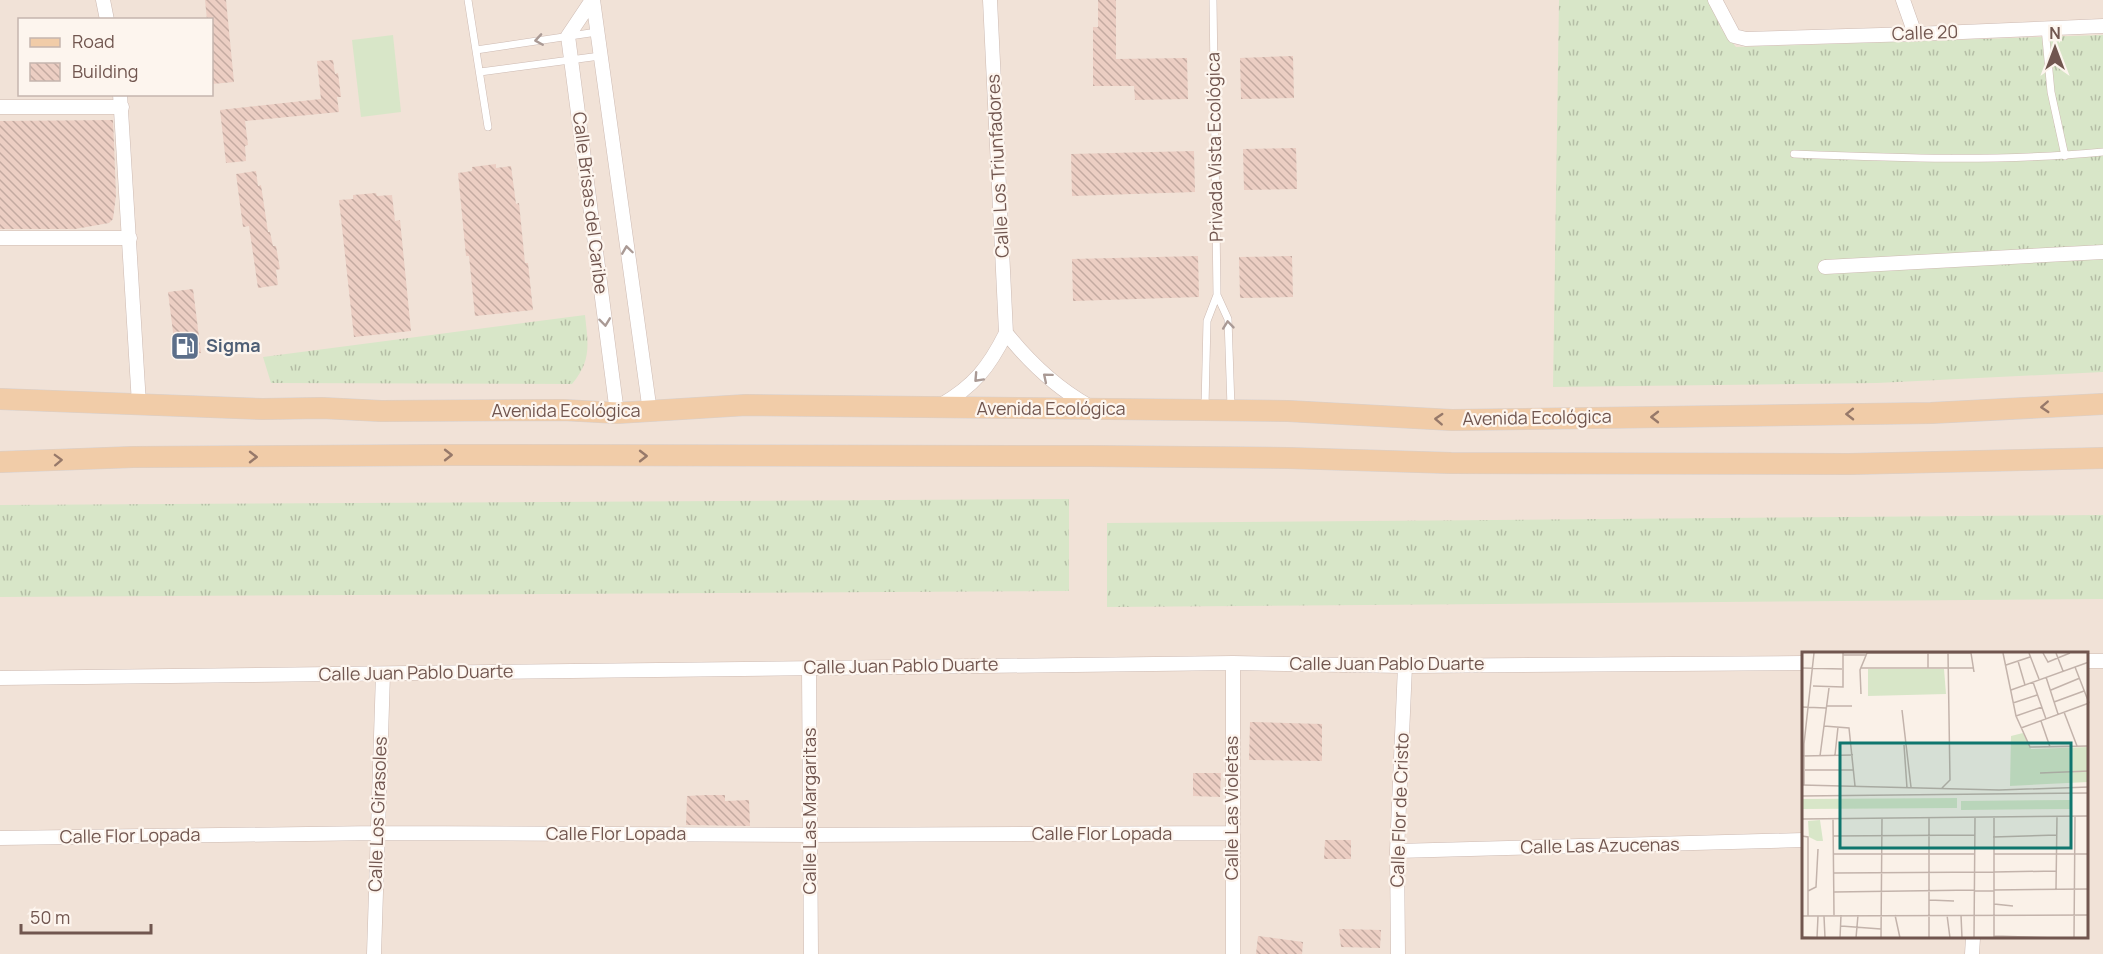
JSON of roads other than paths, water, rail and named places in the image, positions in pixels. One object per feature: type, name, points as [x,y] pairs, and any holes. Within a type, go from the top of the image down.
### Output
[{"type":"main road","name":"Avenida Ecológica","points":[[0,399],[381,411],[563,410],[617,413],[746,405],[935,409],[1288,411],[1452,420],[1931,413],[2103,404]]},
{"type":"main road","points":[[0,462],[133,457],[446,455],[1090,456],[1451,462],[1849,464],[2103,458]]},
{"type":"street","points":[[103,0],[107,18]]},
{"type":"street","name":"Calle Brisas del Caribe","points":[[593,0],[650,412]]},
{"type":"street","name":"Calle Brisas del Caribe","points":[[593,0],[568,36],[617,413]]},
{"type":"street","name":"Calle Los Triunfadores","points":[[935,409],[978,379],[994,358],[1006,333],[990,0]]},
{"type":"street","name":"Calle 20","points":[[1715,0],[1734,36],[1746,39],[2103,26]]},
{"type":"street","points":[[1903,0],[1915,34]]},
{"type":"street","points":[[0,107],[121,100],[139,404]]},
{"type":"street","points":[[0,238],[130,238]]},
{"type":"street","points":[[1825,267],[2103,252]]},
{"type":"street","points":[[1006,333],[1025,357],[1047,377],[1070,396],[1096,410]]},
{"type":"street","name":"Calle Juan Pablo Duarte","points":[[0,678],[1233,663],[1405,666],[1802,663]]},
{"type":"street","name":"Calle Las Violetas","points":[[1233,663],[1233,954]]},
{"type":"street","name":"Calle Flor de Cristo","points":[[1398,954],[1397,851],[1405,666]]},
{"type":"street","name":"Calle Las Margaritas","points":[[809,668],[811,954]]},
{"type":"street","name":"Calle Los Girasoles","points":[[374,954],[383,674]]},
{"type":"street","name":"Calle Flor Lopada","points":[[0,838],[378,833],[810,835],[1232,833]]},
{"type":"street","name":"Calle Las Azucenas","points":[[1397,851],[1802,840]]},
{"type":"street","points":[[1972,954],[1973,939]]},
{"type":"lane","points":[[468,0],[488,127]]},
{"type":"lane","name":"Privada Vista Ecológica","points":[[1213,0],[1218,295],[1228,319],[1231,411]]},
{"type":"lane","points":[[2044,28],[2051,92],[2065,156]]},
{"type":"lane","points":[[476,50],[597,32]]},
{"type":"lane","points":[[480,72],[600,56]]},
{"type":"lane","points":[[1794,154],[1928,159],[2065,156],[2103,152]]},
{"type":"lane","name":"Privada Vista Ecológica","points":[[1205,411],[1207,321],[1218,295]]},
{"type":"place","name":"Sigma","points":[[185,346]]}]
